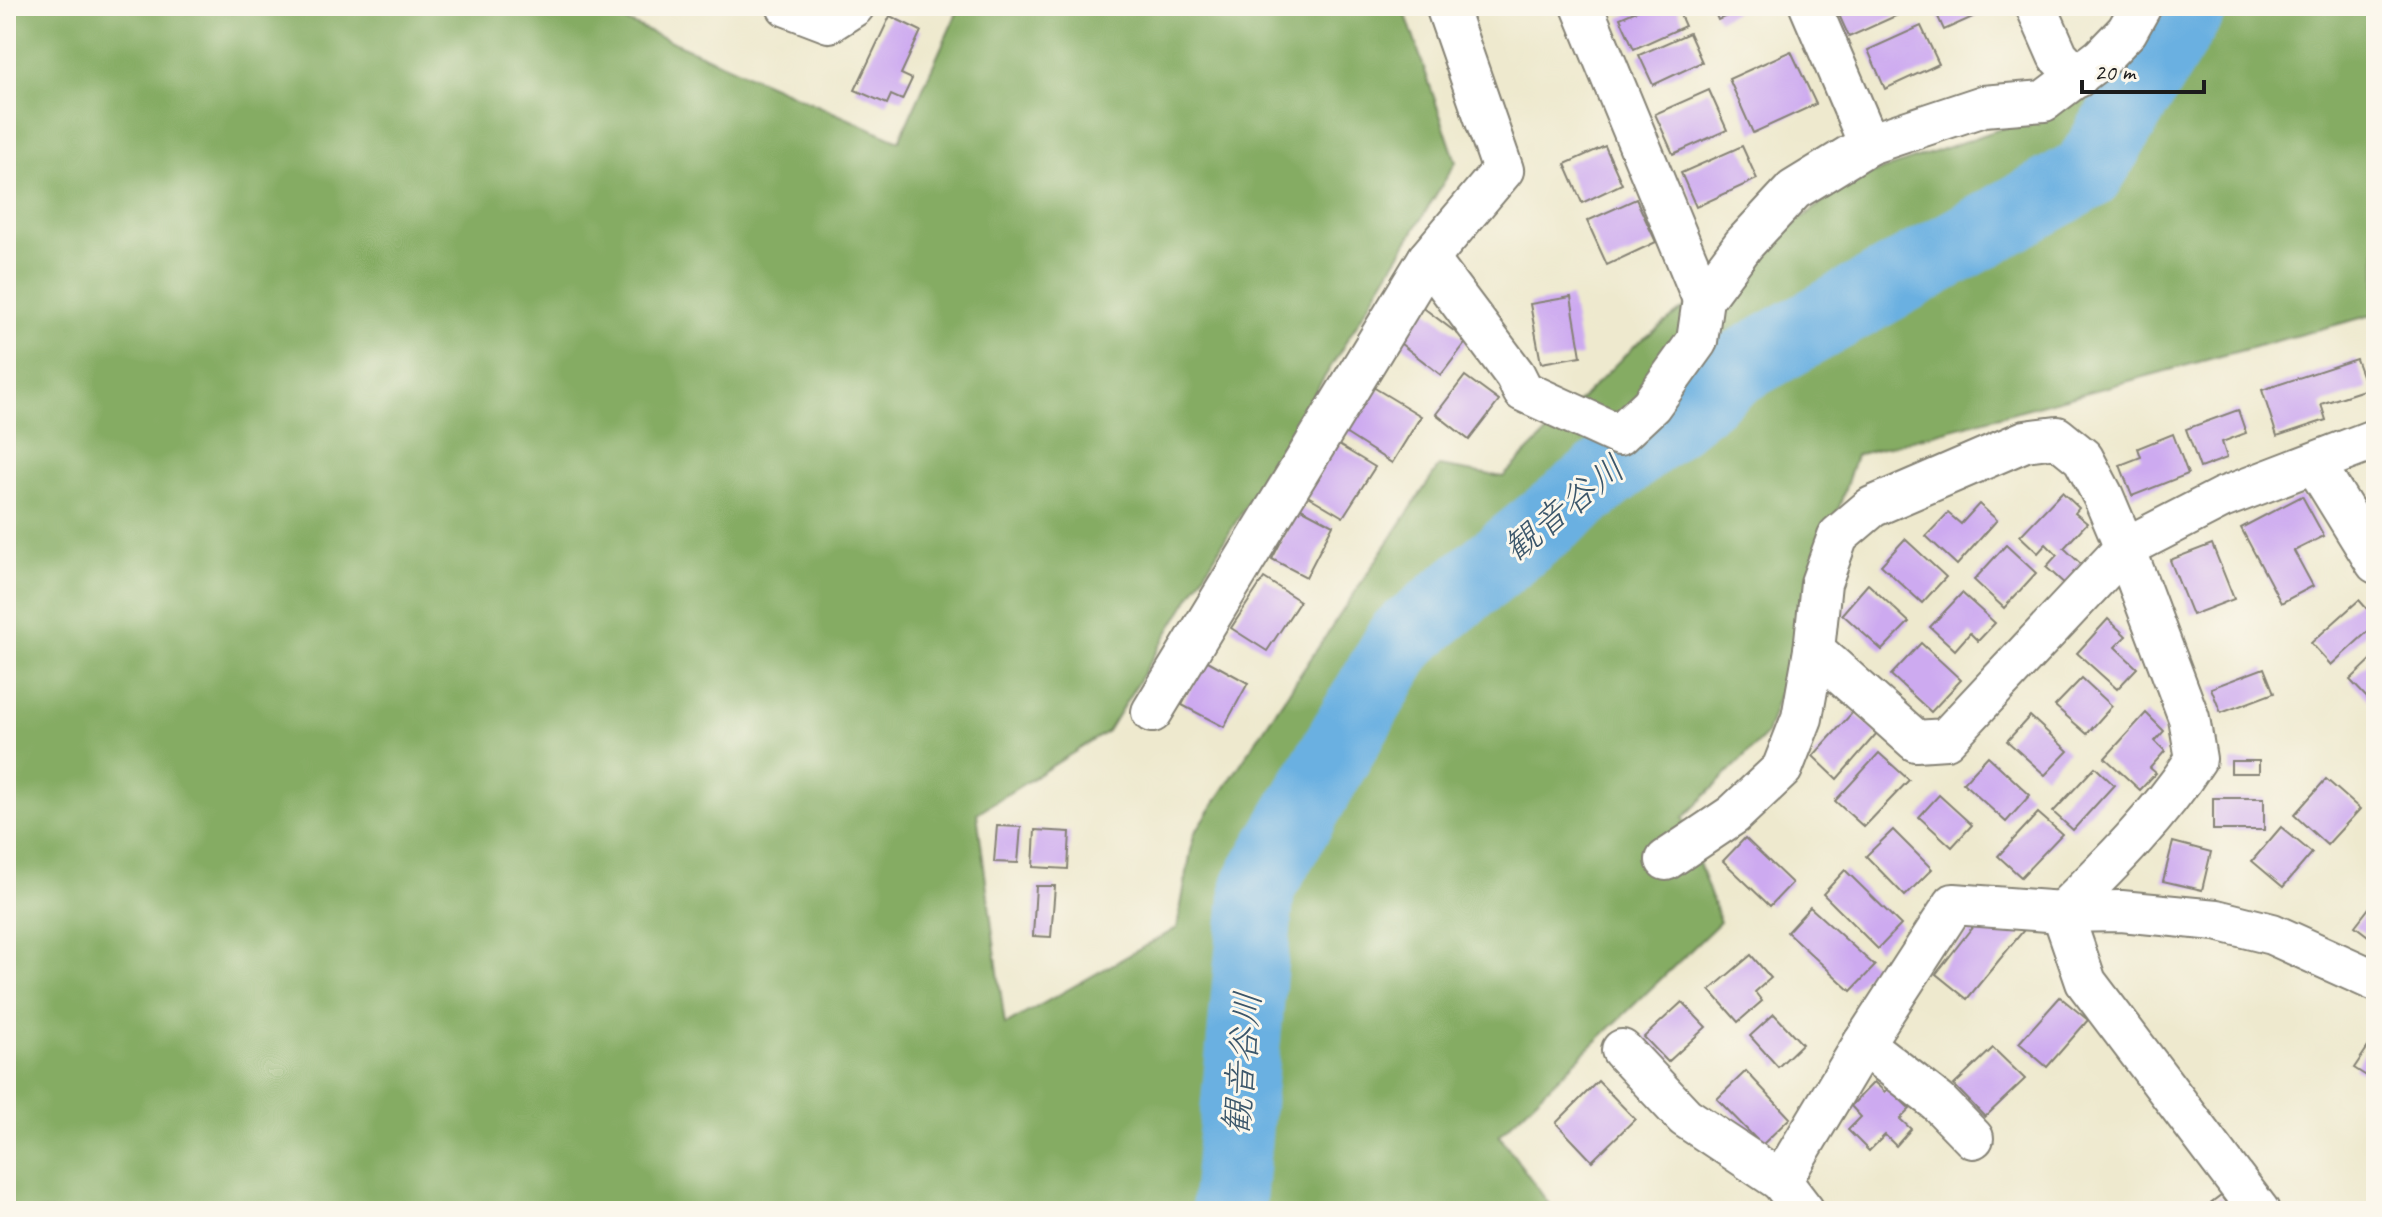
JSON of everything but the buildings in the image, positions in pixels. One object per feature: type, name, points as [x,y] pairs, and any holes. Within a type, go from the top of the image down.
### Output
[{"type":"street","points":[[787,6],[829,22],[854,6]]},
{"type":"street","points":[[1152,712],[1428,259],[1503,170],[1446,6]]},
{"type":"street","points":[[1582,6],[1703,299]]},
{"type":"street","points":[[1810,6],[1869,144]]},
{"type":"street","points":[[2036,6],[2058,56],[2078,77]]},
{"type":"street","points":[[1428,259],[1515,375],[1523,391],[1619,435],[1651,405],[1697,341],[1703,299],[1744,244],[1794,190],[1869,144],[1983,106],[2044,101],[2101,58],[2127,31],[2141,6]]},
{"type":"street","points":[[1666,860],[1733,815],[1782,769],[1802,718],[1814,650],[1821,583],[1838,536],[1872,507],[2025,441],[2057,437],[2083,458],[2125,548],[2189,718],[2196,759],[2179,786],[2110,865],[2062,912]]},
{"type":"street","points":[[1814,650],[1916,741],[1946,739],[2125,548],[2222,498],[2376,439]]},
{"type":"street","points":[[2315,464],[2376,563]]},
{"type":"street","points":[[1622,1050],[1685,1117],[1792,1196],[1863,1044],[1954,904],[2062,912],[2121,911],[2216,920],[2272,934],[2376,981]]},
{"type":"street","points":[[2062,912],[2086,982],[2259,1211]]},
{"type":"street","points":[[1863,1044],[1938,1102],[1973,1138]]},
{"type":"green space","points":[[6,6],[591,6],[899,141],[960,6],[1403,6],[1456,162],[1108,731],[977,813],[1005,1025],[1177,928],[1194,834],[1439,466],[1503,477],[1633,347],[1851,181],[2149,77],[2169,6],[2376,6],[2376,314],[1856,455],[1766,735],[1683,818],[1720,922],[1499,1135],[1554,1211],[6,1211]]},
{"type":"waterway","name":"観音谷川","points":[[1228,1211],[1258,887],[1403,638],[1736,369],[2088,173],[2190,6]]}]
